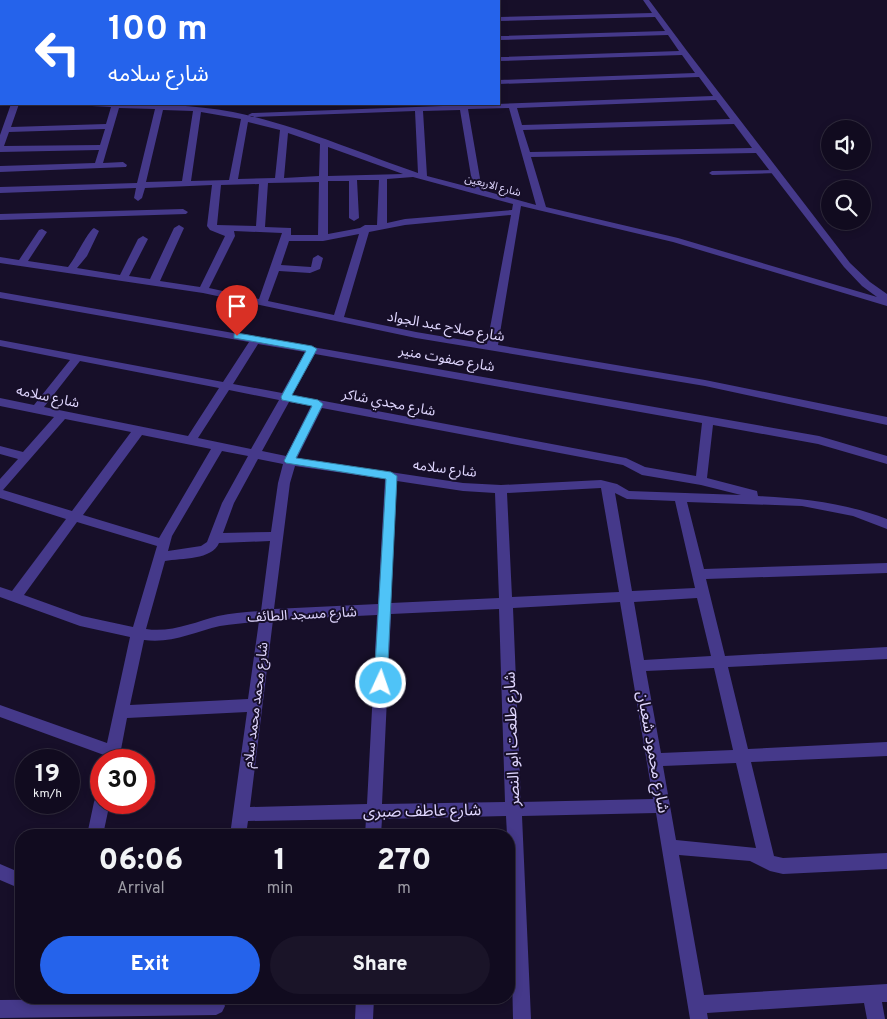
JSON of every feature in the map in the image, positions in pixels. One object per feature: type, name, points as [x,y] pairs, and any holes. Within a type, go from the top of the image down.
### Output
[{"type":"street","points":[[646,0],[684,53],[738,121],[846,265],[887,301]]},
{"type":"street","points":[[500,19],[657,15]]},
{"type":"street","points":[[500,38],[669,33]]},
{"type":"street","points":[[500,59],[684,53]]},
{"type":"street","points":[[500,82],[701,75]]},
{"type":"street","points":[[250,117],[419,108],[718,98]]},
{"type":"street","points":[[15,105],[0,146],[104,147]]},
{"type":"street","points":[[98,166],[116,105]]},
{"type":"street","name":"شارع الاربعين","points":[[116,105],[197,109],[250,117],[421,177],[478,193],[517,207],[542,209],[736,256],[887,301]]},
{"type":"street","points":[[232,182],[252,105]]},
{"type":"street","points":[[512,105],[542,209]]},
{"type":"street","points":[[470,106],[478,193]]},
{"type":"street","points":[[138,198],[160,107]]},
{"type":"street","points":[[0,190],[421,177],[419,108]]},
{"type":"street","points":[[186,184],[197,109]]},
{"type":"street","points":[[0,120],[9,120]]},
{"type":"street","points":[[518,128],[738,121]]},
{"type":"street","points":[[6,130],[110,126]]},
{"type":"street","points":[[279,181],[284,129]]},
{"type":"street","points":[[323,238],[324,144]]},
{"type":"street","points":[[526,155],[760,150]]},
{"type":"street","points":[[0,169],[122,166]]},
{"type":"street","points":[[382,225],[383,177]]},
{"type":"street","points":[[353,178],[354,218]]},
{"type":"street","points":[[260,229],[264,181]]},
{"type":"street","points":[[213,228],[217,183]]},
{"type":"street","points":[[287,238],[323,238],[382,225],[517,207],[492,348]]},
{"type":"street","points":[[0,217],[183,212]]},
{"type":"street","points":[[154,282],[179,228]]},
{"type":"street","points":[[213,228],[288,230],[287,238],[263,302]]},
{"type":"street","points":[[204,290],[230,236],[230,233],[213,228]]},
{"type":"street","points":[[338,319],[366,228]]},
{"type":"street","points":[[71,270],[82,256],[94,231]]},
{"type":"street","points":[[22,263],[42,232]]},
{"type":"street","points":[[124,277],[143,239]]},
{"type":"street","points":[[276,268],[315,269],[318,258]]},
{"type":"street","name":"شارع صلاح عبد الجواد","points":[[0,260],[204,290],[416,335],[705,383],[887,421]]},
{"type":"street","name":"شارع صفوت منير","points":[[0,295],[819,440],[887,460]]},
{"type":"street","points":[[191,441],[256,339]]},
{"type":"street","name":"شارع مجدي شاكر","points":[[0,343],[626,462],[642,471],[701,481],[770,500]]},
{"type":"street","points":[[0,494],[76,517],[162,550],[204,550],[212,545],[224,511],[312,349]]},
{"type":"street","points":[[37,409],[77,358]]},
{"type":"street","name":"شارع سلامه","points":[[1,403],[290,461],[463,487],[500,489],[607,485],[627,495],[770,500],[829,506],[855,512],[887,524]]},
{"type":"street","name":"شارع محمد محمد سلام","points":[[239,829],[282,489],[290,461],[318,404]]},
{"type":"street","points":[[0,487],[63,414]]},
{"type":"street","points":[[701,481],[708,420]]},
{"type":"street","points":[[15,597],[139,430]]},
{"type":"street","points":[[113,749],[138,634],[162,550],[171,528],[219,446]]},
{"type":"street","points":[[0,450],[26,457]]},
{"type":"street","points":[[373,829],[391,476]]},
{"type":"street","name":"شارع محمود شعبان","points":[[607,485],[698,1012]]},
{"type":"street","name":"شارع طلعت ابو النصر","points":[[500,489],[515,829]]},
{"type":"street","points":[[680,497],[767,861]]},
{"type":"street","points":[[215,538],[276,536]]},
{"type":"street","points":[[698,574],[887,568]]},
{"type":"street","name":"شارع مسجد الطائف","points":[[0,592],[80,620],[138,634],[156,636],[178,633],[220,621],[267,615],[703,593]]},
{"type":"street","points":[[639,666],[887,653]]},
{"type":"street","points":[[121,712],[255,705]]},
{"type":"street","points":[[0,711],[95,749]]},
{"type":"street","points":[[655,760],[887,749]]},
{"type":"street","name":"شارع عاطف صبرى","points":[[241,814],[663,806]]},
{"type":"street","points":[[96,829],[99,814]]},
{"type":"street","name":"شارع طلعت ابو النصر","points":[[515,835],[522,1019]]},
{"type":"street","points":[[670,847],[752,854],[783,866],[887,861]]},
{"type":"street","points":[[0,872],[15,878]]},
{"type":"street","points":[[698,1012],[879,993],[876,1019]]},
{"type":"street","points":[[364,1019],[365,1004]]},
{"type":"street","points":[[0,1010],[70,1014],[215,1007]]},
{"type":"lane","points":[[712,173],[776,172]]},
{"type":"route","points":[[237,336],[312,349],[286,397],[318,404],[290,461],[391,476],[381,683]]}]
